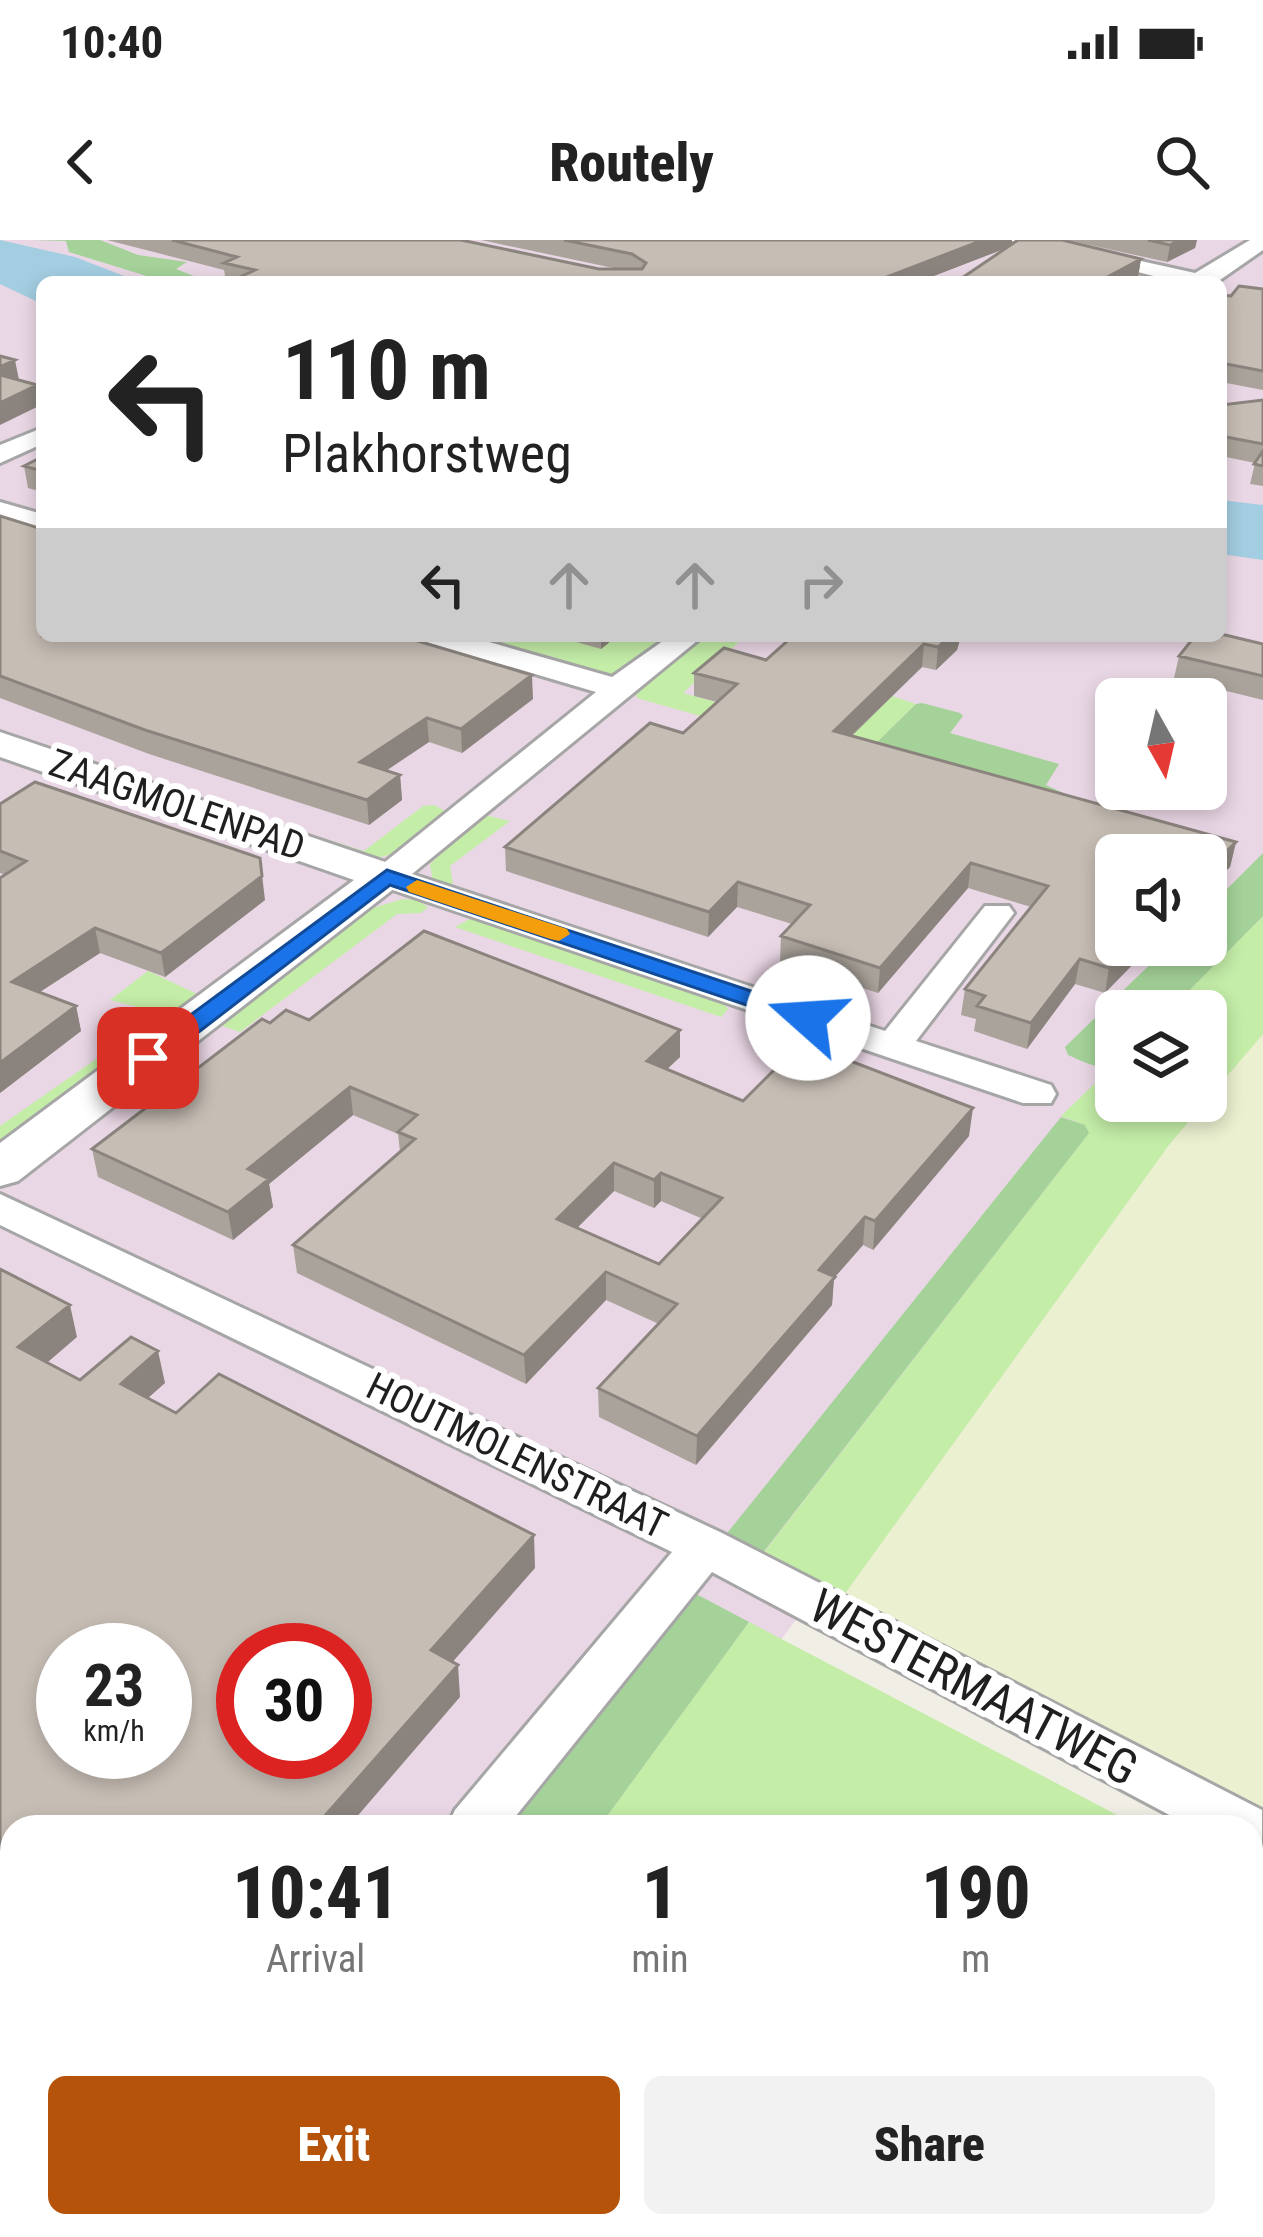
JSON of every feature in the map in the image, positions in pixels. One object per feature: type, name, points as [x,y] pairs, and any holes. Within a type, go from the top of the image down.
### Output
[{"type":"street","points":[[1018,240],[1174,276]]},
{"type":"street","points":[[1209,276],[1263,241]]},
{"type":"street","points":[[0,455],[36,438]]},
{"type":"street","points":[[0,510],[36,520]]},
{"type":"street","points":[[457,642],[616,688]]},
{"type":"street","points":[[0,1169],[387,877],[597,710],[616,688],[681,642]]},
{"type":"street","name":"ZAAGMOLENPAD","points":[[0,745],[1037,1094]]},
{"type":"street","points":[[893,1046],[998,913]]},
{"type":"street","name":"HOUTMOLENSTRAAT","points":[[0,1208],[706,1546],[484,1815]]},
{"type":"street","name":"WESTERMAATWEG","points":[[706,1546],[1220,1815]]},
{"type":"shaded area","points":[[0,240],[1263,240],[1263,1008],[1227,1009],[1227,990],[1095,990],[1095,1122],[1176,1122],[647,1815],[0,1815]]},
{"type":"green space","points":[[33,240],[100,240],[138,255],[187,262],[176,269],[194,276],[147,276],[69,252],[66,241]]},
{"type":"green space","points":[[484,642],[578,642],[601,648],[609,642],[668,642],[619,673]]},
{"type":"green space","points":[[694,642],[739,642],[683,693],[848,739],[892,696],[916,704],[858,761],[637,698],[634,692]]},
{"type":"green space","points":[[922,703],[963,716],[950,733],[1059,764],[1046,785],[1072,797],[858,761]]},
{"type":"green space","points":[[434,805],[451,814],[404,849],[369,859],[258,823],[263,819],[364,851],[423,806]]},
{"type":"green space","points":[[489,816],[510,821],[450,866],[453,885],[433,882],[430,864],[474,821]]},
{"type":"green space","points":[[1263,853],[1263,916],[1227,952],[1227,889]]},
{"type":"green space","points":[[402,899],[428,907],[421,913],[397,914],[240,1032],[217,1024],[361,912]]},
{"type":"green space","points":[[1263,916],[1263,1034],[1227,1076],[1227,990],[1190,990],[1214,966],[1227,966],[1227,952]]},
{"type":"green space","points":[[470,919],[722,1001],[728,1009],[721,1017],[455,927]]},
{"type":"green space","points":[[1148,966],[1214,966],[1190,990],[1124,990]]},
{"type":"green space","points":[[148,971],[197,994],[211,983],[216,986],[173,1016],[110,1000]]},
{"type":"green space","points":[[1095,1018],[1095,1065],[1068,1055],[1065,1047]]},
{"type":"green space","points":[[1263,1034],[1263,1815],[1226,1815],[823,1624],[1169,1145],[1188,1122],[1227,1122],[1227,1077]]},
{"type":"green space","points":[[129,1036],[139,1046],[0,1153],[0,1126]]},
{"type":"green space","points":[[1095,1083],[1095,1122],[1188,1122],[823,1624],[741,1582],[1089,1133],[1085,1125],[1061,1116]]},
{"type":"green space","points":[[1061,1117],[1085,1125],[1089,1133],[741,1581],[716,1547]]},
{"type":"green space","points":[[683,1587],[749,1622],[608,1815],[503,1815]]},
{"type":"green space","points":[[749,1622],[1117,1815],[608,1815]]},
{"type":"water","points":[[0,240],[75,257],[124,276],[36,276],[36,301],[0,284]]},
{"type":"water","points":[[1227,501],[1263,505],[1263,560],[1227,555]]},
{"type":"building","points":[[172,240],[461,240],[599,269],[642,269],[646,263],[632,254],[564,240],[983,240],[890,276],[242,276],[255,270],[224,263],[237,257]]},
{"type":"building","points":[[1018,240],[1062,240],[1141,259],[1109,276],[965,276]]},
{"type":"building","points":[[1239,286],[1263,289],[1263,371],[1227,364],[1227,296]]},
{"type":"building","points":[[0,375],[36,385],[36,385],[0,403]]},
{"type":"building","points":[[1263,400],[1263,444],[1227,437],[1227,404]]},
{"type":"building","points":[[0,516],[36,527],[36,642],[421,642],[532,675],[461,729],[427,718],[360,762],[400,775],[367,800],[145,730],[0,676]]},
{"type":"building","points":[[1227,635],[1263,644],[1263,676],[1179,656],[1190,642],[1227,642]]},
{"type":"building","points":[[786,642],[943,642],[938,647],[924,644],[834,731],[1095,803],[1095,810],[1120,810],[1207,834],[1095,834],[1095,964],[1080,959],[1031,1023],[977,1006],[985,996],[965,989],[1048,886],[971,863],[880,968],[781,936],[810,905],[738,882],[709,912],[505,847],[650,723],[683,733],[737,684],[694,673],[724,648],[766,660]]},
{"type":"building","points":[[35,782],[260,858],[262,876],[161,953],[95,928],[12,982],[76,1006],[0,1063],[0,878],[26,861],[0,851],[0,804]]},
{"type":"building","points":[[424,931],[680,1030],[647,1061],[743,1101],[789,1055],[810,1063],[822,1050],[973,1108],[875,1221],[865,1217],[819,1270],[835,1277],[697,1436],[598,1388],[677,1304],[606,1272],[524,1355],[293,1245],[415,1139],[398,1132],[417,1115],[350,1087],[248,1169],[269,1179],[228,1212],[92,1149],[262,1019],[270,1023],[286,1010],[309,1020]],"holes":[[[614,1163],[654,1180],[661,1173],[722,1198],[659,1264],[557,1219]]]},
{"type":"building","points":[[0,1269],[70,1305],[18,1347],[80,1380],[131,1337],[158,1351],[121,1384],[176,1413],[219,1374],[534,1535],[431,1650],[458,1665],[372,1762],[372,1623],[216,1623],[216,1779],[357,1779],[326,1815],[0,1815]]},
{"type":"slow traffic","points":[[417,887],[559,934]]},
{"type":"route","points":[[148,1058],[387,877],[808,1018]]}]
